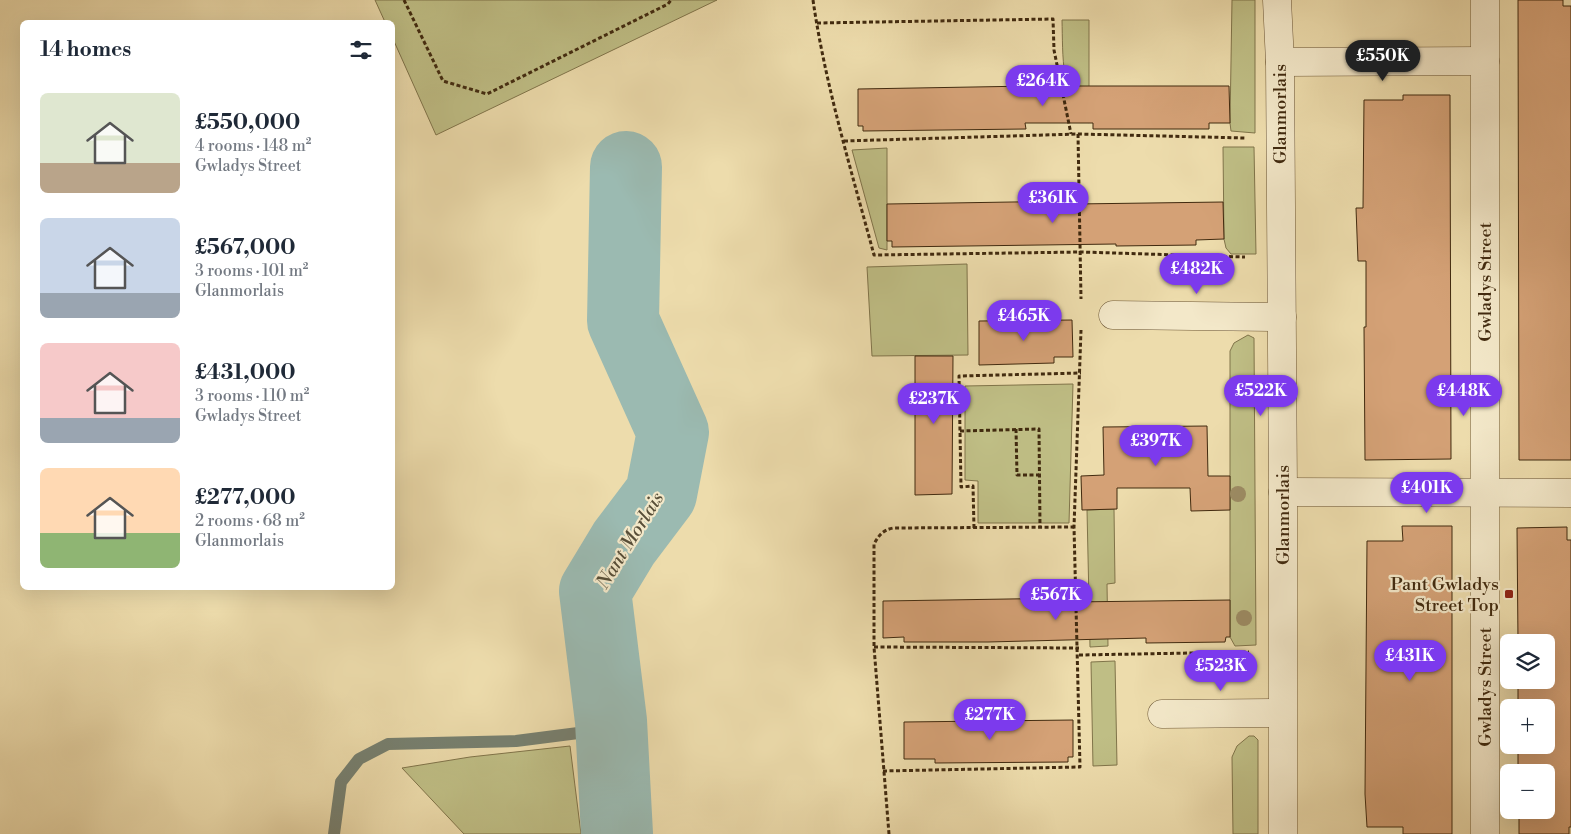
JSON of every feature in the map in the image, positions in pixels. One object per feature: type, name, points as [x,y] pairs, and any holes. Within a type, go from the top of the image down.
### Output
[{"type":"street","name":"Glanmorlais","points":[[1277,0],[1280,62],[1282,317],[1281,713],[1283,834]]},
{"type":"street","name":"Gwladys Street","points":[[1485,0],[1485,834]]},
{"type":"street","points":[[1280,62],[1485,60]]},
{"type":"street","points":[[1113,315],[1282,317]]},
{"type":"street","points":[[1283,492],[1571,493]]},
{"type":"street","points":[[1162,714],[1281,713]]},
{"type":"path","points":[[404,0],[443,81],[487,94],[668,4],[670,0]]},
{"type":"path","points":[[814,0],[817,23],[843,140],[874,255],[1082,252],[1281,257]]},
{"type":"path","points":[[817,23],[1053,19],[1054,50],[1071,134]]},
{"type":"path","points":[[843,140],[1071,134],[1280,139]]},
{"type":"path","points":[[1078,134],[1082,252],[1081,306]]},
{"type":"path","points":[[883,771],[1080,767],[1079,648],[1074,527],[1081,373],[1081,325]]},
{"type":"path","points":[[974,528],[973,486],[961,487],[959,376],[1081,373]]},
{"type":"path","points":[[1016,429],[1018,475],[1039,475]]},
{"type":"path","points":[[960,431],[1039,429],[1040,527]]},
{"type":"path","points":[[889,834],[874,648],[874,544],[878,537],[885,529],[893,528],[1074,527]]},
{"type":"path","points":[[874,648],[1079,648]]},
{"type":"path","points":[[1079,655],[1282,651]]},
{"type":"shaded area","points":[[375,0],[717,0],[436,135],[395,43],[395,20],[384,20]]},
{"type":"shaded area","points":[[1232,0],[1255,0],[1255,133],[1231,131]]},
{"type":"shaded area","points":[[1062,20],[1089,20],[1089,123],[1073,102],[1068,89],[1063,61]]},
{"type":"shaded area","points":[[1223,147],[1254,147],[1256,254],[1231,254],[1226,248],[1224,239]]},
{"type":"shaded area","points":[[887,148],[887,250],[879,248],[852,150]]},
{"type":"shaded area","points":[[967,264],[968,355],[872,356],[867,267]]},
{"type":"shaded area","points":[[1248,335],[1254,338],[1256,645],[1235,646],[1230,637],[1230,351],[1234,343]]},
{"type":"shaded area","points":[[1073,384],[1069,523],[978,523],[978,481],[965,480],[965,386]]},
{"type":"shaded area","points":[[1114,509],[1115,583],[1107,584],[1108,646],[1090,647],[1087,510]]},
{"type":"shaded area","points":[[1115,661],[1117,765],[1093,766],[1091,662]]},
{"type":"shaded area","points":[[1249,736],[1254,736],[1258,740],[1258,834],[1233,834],[1232,757],[1237,746]]},
{"type":"shaded area","points":[[570,746],[581,834],[464,834],[402,768],[470,757]]},
{"type":"building","points":[[1518,0],[1563,0],[1563,6],[1571,6],[1571,460],[1519,460]]},
{"type":"building","points":[[1031,86],[1229,86],[1230,123],[1209,123],[1209,129],[1093,129],[1093,123],[1025,123],[1026,129],[863,131],[863,126],[858,126],[858,89]]},
{"type":"building","points":[[1403,95],[1450,95],[1451,459],[1365,460],[1364,327],[1366,327],[1366,261],[1358,261],[1356,208],[1363,208],[1364,100],[1403,100]]},
{"type":"building","points":[[1075,201],[1075,204],[1223,202],[1224,239],[1196,240],[1196,245],[1116,246],[1116,244],[892,247],[892,241],[887,241],[887,204]]},
{"type":"building","points":[[1072,320],[1073,357],[1054,357],[1054,363],[979,365],[979,321]]},
{"type":"building","points":[[915,356],[953,356],[952,494],[915,495]]},
{"type":"building","points":[[1207,426],[1208,476],[1230,476],[1230,510],[1191,511],[1190,488],[1117,488],[1117,509],[1082,510],[1081,476],[1104,475],[1103,427]]},
{"type":"building","points":[[1402,526],[1452,526],[1452,834],[1403,834],[1403,827],[1367,827],[1365,794],[1367,541],[1403,541]]},
{"type":"building","points":[[1567,527],[1567,540],[1571,540],[1571,827],[1569,827],[1569,834],[1519,834],[1519,819],[1555,819],[1555,764],[1518,764],[1518,754],[1555,754],[1555,699],[1518,699],[1518,689],[1555,689],[1555,634],[1518,634],[1517,528]]},
{"type":"building","points":[[1071,598],[1071,602],[1230,600],[1230,637],[1226,637],[1225,642],[1146,643],[1146,638],[904,642],[904,637],[883,638],[883,601]]},
{"type":"building","points":[[1073,720],[1073,757],[1068,757],[1068,762],[935,763],[935,759],[904,759],[904,722]]},
{"type":"waterway","name":"Nant Morlais","points":[[617,834],[611,721],[595,591],[624,543],[661,494],[673,432],[623,321],[626,167]]},
{"type":"waterway","points":[[334,834],[341,782],[359,759],[388,744],[516,741],[586,732],[611,721]]},
{"type":"place","name":"Pant Gwladys Street Top","points":[[1509,594]]}]
